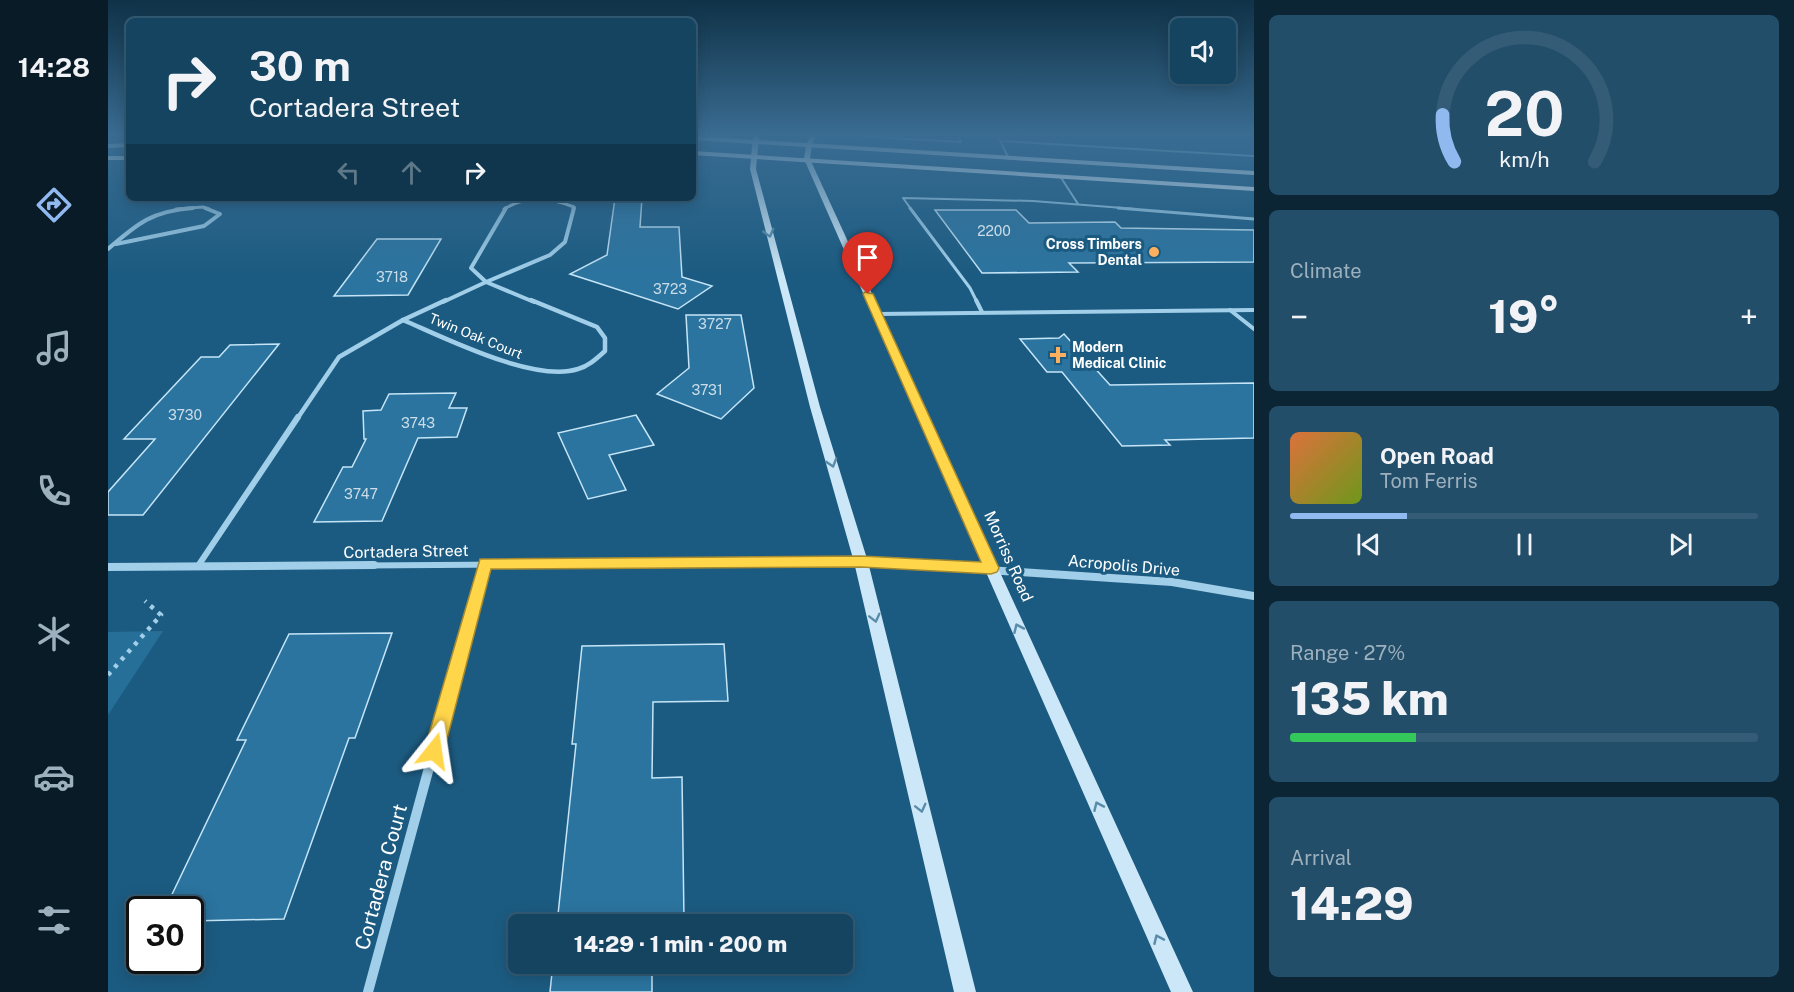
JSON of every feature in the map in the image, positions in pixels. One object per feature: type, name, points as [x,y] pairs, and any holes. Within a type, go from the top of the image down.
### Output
[{"type":"main road","points":[[756,182],[806,373],[861,562],[965,992]]},
{"type":"main road","name":"Morriss Road","points":[[818,182],[1182,992]]},
{"type":"main road","points":[[1154,182],[1254,189]]},
{"type":"street","name":"Twin Oak Court","points":[[403,320],[525,369],[573,370],[585,366],[605,351],[605,338],[597,327],[486,282],[471,268],[504,209],[519,201]]},
{"type":"street","name":"Twin Oak Court","points":[[198,566],[339,357],[403,320],[550,255],[565,242],[574,207],[558,201]]},
{"type":"street","points":[[108,249],[138,223],[169,210],[203,207],[220,214],[204,226],[173,234],[116,243]]},
{"type":"street","name":"Cortadera Street","points":[[108,567],[861,562],[991,568]]},
{"type":"street","name":"Cortadera Court","points":[[368,992],[485,563]]},
{"type":"street","name":"Acropolis Drive","points":[[991,568],[1172,582],[1254,596]]},
{"type":"lane","points":[[1064,182],[1078,204]]},
{"type":"lane","points":[[982,312],[970,288],[903,198],[1078,204],[1254,219]]},
{"type":"lane","points":[[1230,310],[1254,329]]},
{"type":"lane","points":[[877,314],[1254,310]]},
{"type":"path","points":[[108,675],[161,615],[145,601]]},
{"type":"shaded area","points":[[163,631],[108,715],[108,632]]},
{"type":"building","points":[[615,201],[642,201],[640,227],[679,227],[682,277],[712,286],[678,309],[570,274],[607,255]]},
{"type":"building","points":[[935,210],[1016,210],[1029,223],[1115,222],[1121,228],[1254,230],[1254,262],[1069,263],[1078,272],[982,273]]},
{"type":"building","points":[[377,239],[441,239],[408,295],[334,296]]},
{"type":"building","points":[[686,315],[741,315],[754,388],[721,419],[657,394],[689,368]]},
{"type":"building","points":[[1064,334],[1110,385],[1254,383],[1254,438],[1165,440],[1170,445],[1122,446],[1062,372],[1047,372],[1020,339],[1059,338]]},
{"type":"building","points":[[279,344],[143,515],[108,515],[108,492],[155,439],[124,439],[201,357],[219,357],[230,345]]},
{"type":"building","points":[[456,393],[449,408],[467,408],[457,437],[418,438],[382,521],[314,522],[343,467],[352,467],[366,439],[364,439],[363,411],[381,410],[389,394]]},
{"type":"building","points":[[636,415],[654,445],[609,455],[626,490],[588,499],[558,433]]},
{"type":"building","points":[[392,633],[355,738],[349,738],[284,919],[204,921],[204,896],[171,896],[246,740],[237,740],[289,634]]},
{"type":"building","points":[[724,644],[728,701],[653,702],[652,778],[682,777],[684,914],[558,914],[576,744],[572,744],[582,646]]},
{"type":"building","points":[[552,974],[652,974],[652,992],[550,992]]},
{"type":"place","name":"Cross Timbers Dental","points":[[1154,252]]},
{"type":"place","name":"Modern Medical Clinic","points":[[1058,355]]},
{"type":"route","points":[[434,751],[485,563],[861,562],[991,568],[868,294]]}]
